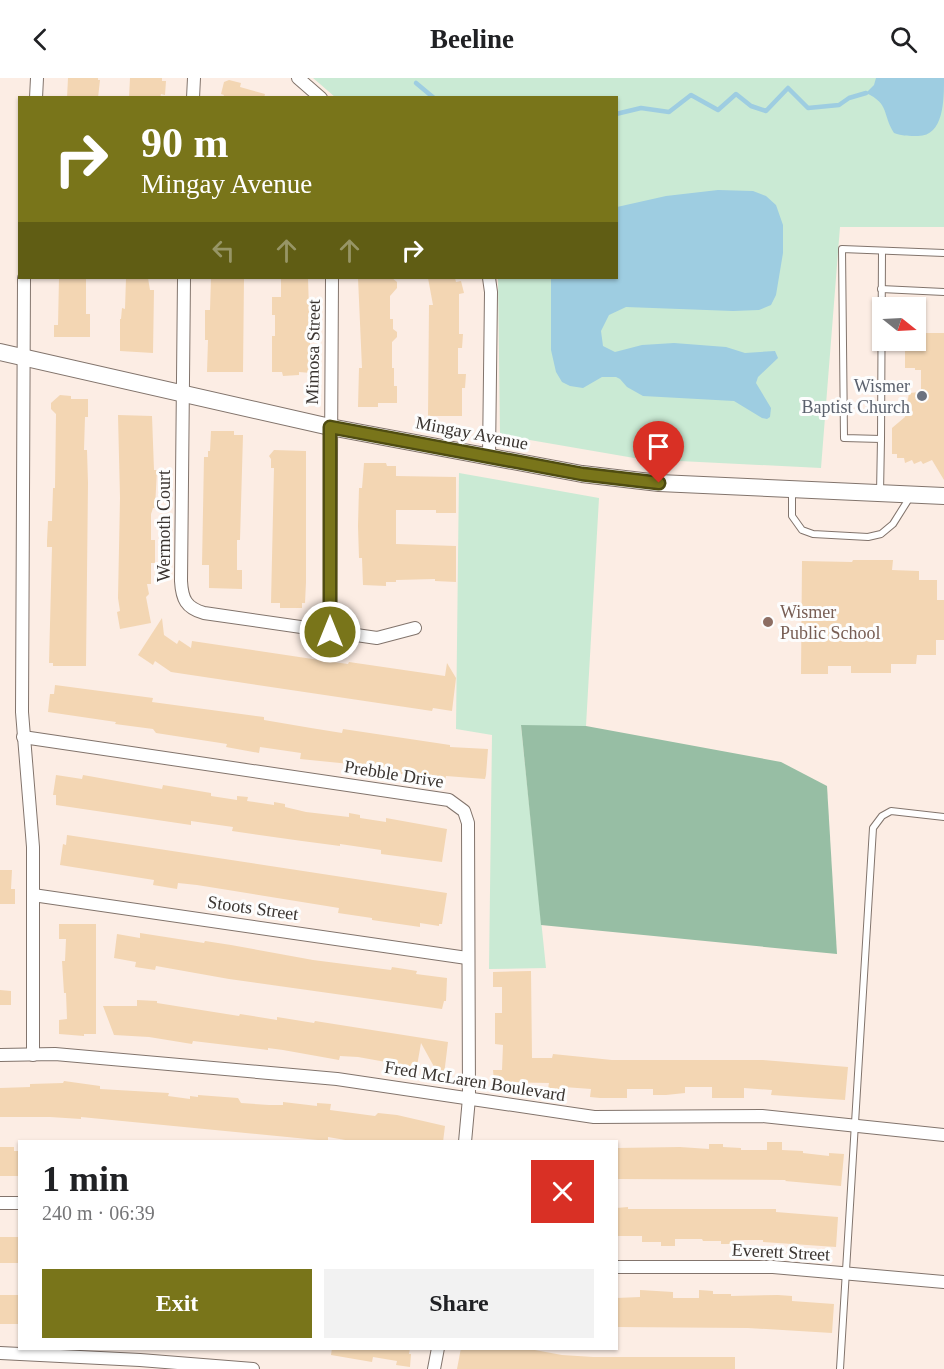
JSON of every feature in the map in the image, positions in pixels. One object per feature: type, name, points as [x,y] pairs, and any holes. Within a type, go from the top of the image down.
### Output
[{"type":"street","points":[[36,96],[38,78]]},
{"type":"street","points":[[193,96],[194,78]]},
{"type":"street","points":[[298,78],[319,96]]},
{"type":"street","points":[[24,279],[23,737],[33,847],[33,1055]]},
{"type":"street","points":[[183,393],[184,279]]},
{"type":"street","name":"Mimosa Street","points":[[330,632],[332,279]]},
{"type":"street","points":[[489,279],[491,292],[489,456]]},
{"type":"street","name":"Mingay Avenue","points":[[0,352],[330,427],[582,474],[668,484],[944,496]]},
{"type":"street","name":"Wermoth Court","points":[[183,393],[181,581],[184,601],[196,611],[204,613],[377,638],[415,628]]},
{"type":"street","name":"Prebble Drive","points":[[23,737],[449,800],[464,811],[468,823],[469,1098],[465,1140]]},
{"type":"street","name":"Stoots Street","points":[[33,895],[467,958]]},
{"type":"street","name":"Fred McLaren Boulevard","points":[[0,1055],[55,1054],[337,1079],[594,1117],[762,1116],[944,1135]]},
{"type":"street","points":[[0,1203],[18,1203]]},
{"type":"street","name":"Everett Street","points":[[618,1268],[773,1268],[944,1282]]},
{"type":"street","points":[[434,1369],[438,1350]]},
{"type":"street","points":[[0,1353],[140,1360],[252,1369]]},
{"type":"lane","points":[[881,439],[844,438],[842,249],[944,253]]},
{"type":"lane","points":[[880,493],[882,251]]},
{"type":"lane","points":[[881,289],[944,292]]},
{"type":"lane","points":[[792,489],[792,516],[802,530],[813,534],[862,537],[875,536],[887,531],[911,495]]},
{"type":"lane","points":[[840,1369],[873,828],[882,816],[891,812],[944,817]]},
{"type":"green space","points":[[313,78],[944,78],[944,227],[840,227],[821,468],[640,459],[507,436],[500,433],[498,279],[618,279],[618,96],[334,96]]},
{"type":"green space","points":[[459,473],[599,498],[586,726],[521,726],[546,968],[489,969],[492,735],[456,729]]},
{"type":"green space","points":[[521,725],[586,726],[781,762],[827,786],[837,954],[541,925]]},
{"type":"water","points":[[876,78],[944,78],[943,106],[938,123],[933,130],[918,136],[894,133],[882,105],[866,93],[874,85]]},
{"type":"water","points":[[718,190],[753,191],[766,196],[776,205],[783,225],[783,253],[776,295],[771,305],[759,310],[626,307],[609,315],[601,331],[603,346],[615,352],[642,345],[674,343],[726,347],[745,353],[775,351],[778,358],[758,377],[756,383],[771,408],[770,417],[767,419],[734,401],[643,396],[627,387],[616,377],[602,377],[583,388],[570,386],[562,382],[556,372],[551,350],[551,279],[618,279],[618,207],[666,196]]},
{"type":"building","points":[[68,78],[98,78],[100,80],[98,96],[67,96]]},
{"type":"building","points":[[130,78],[162,78],[162,81],[166,81],[165,95],[129,96]]},
{"type":"building","points":[[229,80],[241,83],[240,87],[265,94],[264,96],[224,96],[221,94],[224,82]]},
{"type":"building","points":[[59,279],[86,279],[86,314],[90,314],[90,337],[54,337],[54,325],[58,325]]},
{"type":"building","points":[[126,279],[148,279],[150,290],[154,290],[153,353],[120,351],[120,319],[122,308],[125,309]]},
{"type":"building","points":[[211,279],[244,279],[243,372],[207,372],[208,340],[205,340],[205,310],[210,310]]},
{"type":"building","points":[[281,279],[308,279],[311,373],[299,372],[299,375],[283,376],[282,372],[272,372],[272,336],[275,336],[275,315],[272,315],[272,297],[281,297]]},
{"type":"building","points":[[358,279],[393,279],[397,282],[397,288],[390,296],[390,319],[393,319],[393,329],[397,332],[397,337],[392,342],[392,368],[394,368],[394,386],[397,386],[397,403],[378,403],[378,407],[358,407],[359,368],[362,368]]},
{"type":"building","points":[[428,279],[461,281],[464,293],[459,294],[459,334],[463,334],[462,348],[458,348],[458,374],[466,374],[465,388],[462,388],[462,416],[428,416],[429,305],[433,305]]},
{"type":"building","name":"Wismer Baptist Church","points":[[926,333],[944,333],[944,480],[932,460],[923,464],[921,461],[914,464],[912,460],[905,463],[904,458],[897,458],[897,454],[892,454],[892,428],[905,417],[909,393],[921,392],[921,370],[905,368],[905,351],[926,351]]},
{"type":"building","points":[[60,395],[71,396],[71,399],[88,399],[84,450],[87,450],[88,483],[86,666],[53,666],[53,663],[49,663],[52,547],[47,547],[47,541],[48,521],[52,521],[53,488],[55,488],[56,414],[51,409],[51,403]]},
{"type":"building","points":[[118,415],[152,416],[154,470],[157,470],[155,508],[151,514],[151,540],[155,540],[155,563],[151,563],[151,584],[147,584],[149,594],[146,597],[151,623],[120,629],[117,612],[120,611],[118,598],[120,498]]},
{"type":"building","points":[[211,431],[234,431],[234,435],[243,435],[240,540],[237,540],[237,570],[242,570],[242,589],[209,588],[209,565],[202,565],[204,457],[208,457],[208,451],[210,451]]},
{"type":"building","points":[[274,450],[306,451],[306,582],[305,603],[302,603],[302,608],[280,608],[280,603],[271,603],[274,468],[271,468],[269,456]]},
{"type":"building","points":[[364,463],[386,463],[387,466],[396,466],[396,476],[456,477],[456,513],[436,513],[436,510],[396,510],[396,544],[456,546],[456,582],[435,581],[435,579],[396,580],[396,582],[386,582],[386,586],[363,585],[358,526],[359,488],[362,488]]},
{"type":"building","points":[[853,560],[893,560],[892,570],[919,571],[919,580],[937,580],[937,600],[944,600],[944,640],[936,640],[936,655],[917,655],[916,664],[891,664],[891,673],[851,673],[851,666],[828,666],[828,674],[801,674],[802,561],[852,562]]},
{"type":"building","points":[[162,618],[164,635],[177,644],[179,640],[191,648],[192,641],[445,676],[447,663],[456,678],[452,711],[433,708],[432,711],[171,672],[155,661],[153,665],[138,655]]},
{"type":"building","points":[[55,685],[153,698],[152,702],[264,717],[264,720],[342,733],[343,729],[450,745],[450,747],[488,749],[486,775],[485,779],[446,776],[445,780],[408,775],[375,770],[360,765],[300,759],[301,753],[260,747],[259,753],[226,747],[227,744],[156,733],[153,729],[48,712],[50,694],[54,694]]},
{"type":"building","points":[[56,775],[82,779],[83,775],[162,789],[163,785],[237,800],[237,796],[248,797],[247,801],[274,805],[274,802],[285,804],[285,807],[306,812],[349,817],[349,813],[360,815],[360,818],[386,822],[386,818],[447,829],[442,862],[381,854],[381,850],[232,831],[233,827],[191,821],[191,825],[56,805],[56,795],[53,795]]},
{"type":"building","points":[[67,835],[447,893],[442,924],[439,926],[420,923],[420,927],[372,920],[372,918],[338,913],[339,908],[197,885],[178,883],[177,889],[153,885],[154,880],[60,865],[63,844],[66,845]]},
{"type":"building","points":[[0,870],[12,870],[11,889],[15,889],[15,904],[0,904]]},
{"type":"building","points":[[59,924],[96,924],[96,1034],[84,1034],[84,1036],[59,1034],[59,1020],[67,1019],[62,961],[65,961],[66,939],[59,939]]},
{"type":"building","points":[[140,933],[231,945],[313,960],[417,971],[416,974],[447,978],[446,1001],[442,1009],[229,979],[156,966],[155,970],[135,967],[136,962],[114,958],[117,934],[140,938]]},
{"type":"building","points":[[531,971],[532,1058],[552,1058],[553,1054],[612,1060],[763,1060],[848,1067],[845,1100],[771,1095],[772,1090],[744,1088],[744,1098],[712,1098],[712,1087],[685,1087],[685,1093],[666,1095],[653,1095],[653,1089],[627,1089],[627,1098],[600,1098],[590,1097],[591,1089],[564,1087],[563,1091],[548,1089],[549,1083],[494,1082],[493,1070],[502,1070],[503,1045],[495,1044],[495,1013],[502,1013],[502,987],[493,987],[493,972]]},
{"type":"building","points":[[0,990],[11,991],[11,1005],[0,1005]]},
{"type":"building","points":[[137,1000],[157,1001],[157,1003],[239,1016],[240,1014],[277,1020],[277,1017],[314,1023],[315,1021],[448,1042],[443,1083],[421,1043],[417,1066],[414,1067],[358,1057],[340,1056],[339,1060],[268,1048],[268,1050],[193,1041],[192,1044],[149,1037],[114,1035],[103,1006],[137,1006]]},
{"type":"building","points":[[64,1081],[100,1086],[100,1089],[169,1093],[168,1096],[190,1099],[190,1096],[198,1097],[198,1095],[238,1098],[241,1103],[283,1105],[283,1102],[317,1106],[317,1103],[331,1104],[330,1110],[375,1116],[378,1113],[397,1115],[445,1126],[443,1140],[345,1140],[328,1137],[328,1140],[318,1140],[81,1117],[81,1119],[0,1117],[0,1088],[63,1083]]},
{"type":"building","points":[[767,1142],[782,1142],[782,1150],[829,1156],[829,1153],[844,1154],[841,1186],[786,1180],[618,1179],[618,1148],[709,1149],[709,1144],[723,1144],[723,1147],[741,1148],[741,1150],[767,1150]]},
{"type":"building","points":[[0,1147],[14,1147],[14,1151],[18,1151],[18,1176],[0,1176]]},
{"type":"building","points":[[618,1208],[776,1209],[776,1212],[838,1217],[836,1247],[763,1242],[763,1240],[734,1240],[734,1244],[721,1244],[721,1241],[703,1241],[702,1239],[675,1239],[675,1246],[661,1246],[661,1242],[642,1242],[642,1236],[618,1236]]},
{"type":"building","points":[[0,1237],[18,1237],[18,1263],[0,1263]]},
{"type":"building","points":[[640,1290],[673,1292],[673,1298],[699,1298],[699,1290],[713,1291],[713,1294],[731,1294],[731,1296],[792,1296],[792,1301],[834,1304],[832,1333],[748,1328],[618,1327],[618,1298],[640,1297]]},
{"type":"building","points":[[0,1295],[18,1295],[18,1324],[0,1324]]},
{"type":"building","points":[[332,1350],[410,1350],[409,1354],[411,1354],[410,1367],[396,1365],[397,1361],[373,1357],[372,1362],[331,1355]]},
{"type":"building","points":[[461,1350],[535,1350],[593,1357],[735,1357],[735,1369],[457,1369]]},
{"type":"waterway","points":[[416,83],[432,96]]},
{"type":"waterway","points":[[618,114],[641,108],[669,112],[691,95],[718,110],[736,94],[751,106],[766,111],[788,88],[808,108],[839,105],[849,98],[866,93]]},
{"type":"place","name":"Wismer Baptist Church","points":[[922,396]]},
{"type":"place","name":"Wismer Public School","points":[[768,622]]},
{"type":"route","points":[[330,632],[330,427],[582,474],[659,483]]}]
